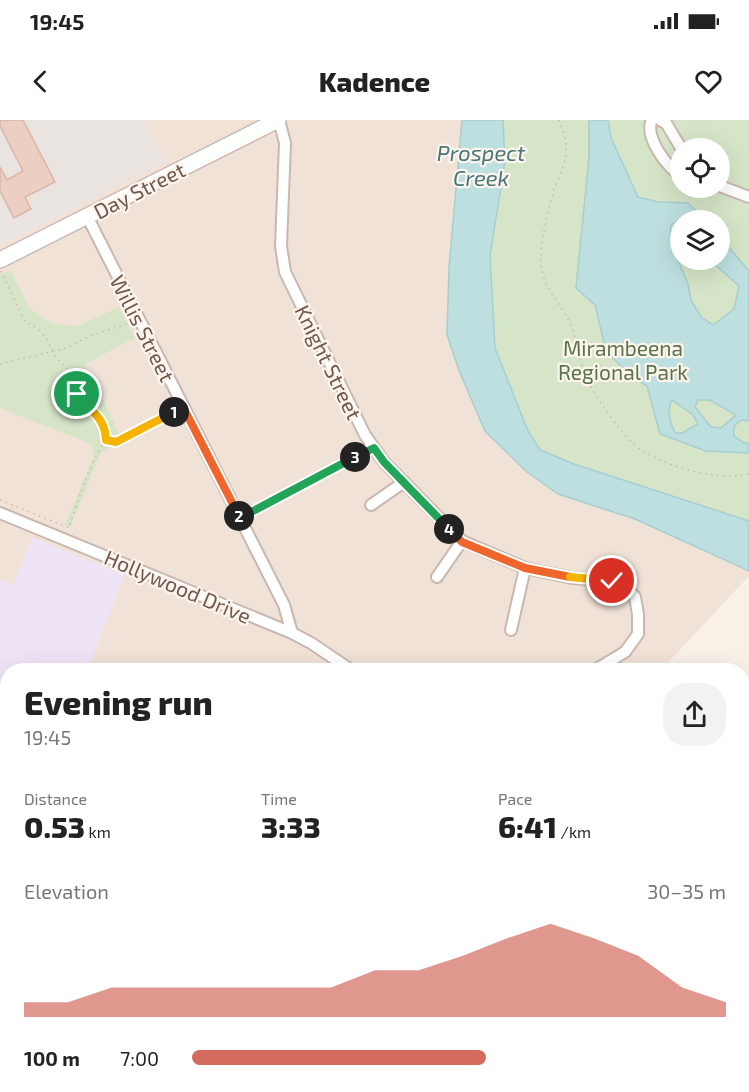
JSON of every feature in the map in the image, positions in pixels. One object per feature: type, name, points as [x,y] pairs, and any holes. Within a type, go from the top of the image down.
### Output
[{"type":"street","name":"Day Street","points":[[0,260],[278,120]]},
{"type":"street","name":"Knight Street","points":[[278,120],[285,143],[281,246],[285,272],[365,435],[384,462],[462,542],[525,568],[572,578],[612,581],[626,587],[635,597],[638,634],[625,652],[607,663]]},
{"type":"street","points":[[652,120],[650,133],[670,169]]},
{"type":"street","points":[[660,120],[666,123],[675,138]]},
{"type":"street","points":[[730,190],[749,197]]},
{"type":"street","name":"Willis Street","points":[[87,216],[284,605],[292,633]]},
{"type":"street","points":[[371,505],[404,482]]},
{"type":"street","name":"Hollywood Drive","points":[[0,513],[292,633],[341,663]]},
{"type":"street","points":[[437,577],[462,542]]},
{"type":"street","points":[[511,630],[525,568]]},
{"type":"path","points":[[559,120],[566,145],[565,165],[554,190],[542,245],[541,266],[546,285],[571,325],[587,380],[609,415],[638,448],[671,464],[704,474],[740,476],[749,474]]},
{"type":"path","points":[[0,270],[24,320],[38,329],[47,339],[61,365],[70,372],[77,394],[99,416],[106,429],[106,440],[86,481],[69,528],[0,500]]},
{"type":"path","points":[[0,364],[55,352],[89,336],[139,320]]},
{"type":"path","points":[[106,440],[116,442],[183,407]]},
{"type":"path","points":[[240,518],[374,448]]},
{"type":"shaded area","points":[[0,120],[144,120],[165,162],[0,245]]},
{"type":"shaded area","points":[[144,120],[462,120],[449,268],[447,335],[460,373],[485,431],[558,494],[635,519],[749,571],[749,576],[668,663],[0,663],[0,245],[164,162]]},
{"type":"shaded area","points":[[32,537],[125,575],[90,663],[0,663],[0,580],[13,585]]},
{"type":"green space","name":"Mirambeena Regional Park","points":[[503,120],[749,120],[749,521],[574,464],[540,450],[528,431],[495,348],[490,256],[505,161]]},
{"type":"green space","points":[[10,270],[30,309],[53,324],[78,326],[119,307],[135,338],[85,364],[120,435],[171,411],[173,415],[101,452],[70,527],[65,525],[94,455],[91,444],[0,408],[0,275]]},
{"type":"water","name":"Prospect Creek","points":[[462,120],[503,120],[505,161],[490,256],[495,348],[528,431],[540,450],[574,464],[749,521],[749,571],[635,519],[558,494],[527,472],[485,431],[460,373],[447,335],[449,268]]},
{"type":"water","points":[[589,120],[608,120],[611,138],[638,197],[658,202],[688,203],[695,210],[670,210],[670,270],[682,270],[691,300],[701,317],[713,325],[734,309],[739,286],[721,270],[730,270],[730,249],[749,271],[749,421],[742,420],[734,426],[734,436],[744,443],[749,443],[749,453],[706,451],[660,434],[647,386],[631,376],[606,351],[595,305],[576,288],[589,158]],"holes":[[[672,400],[693,415],[698,424],[682,433],[675,433],[669,413]],[[698,400],[710,400],[736,415],[721,428],[711,427],[695,407]]]},
{"type":"building","points":[[0,120],[23,120],[55,182],[25,197],[31,209],[14,218],[0,191],[0,167],[7,180],[23,171],[0,126]]},
{"type":"route","points":[[77,394],[99,416],[106,429],[106,440],[116,442],[183,407],[240,518],[374,448],[384,462],[462,542],[525,568],[572,578],[612,581]]}]
